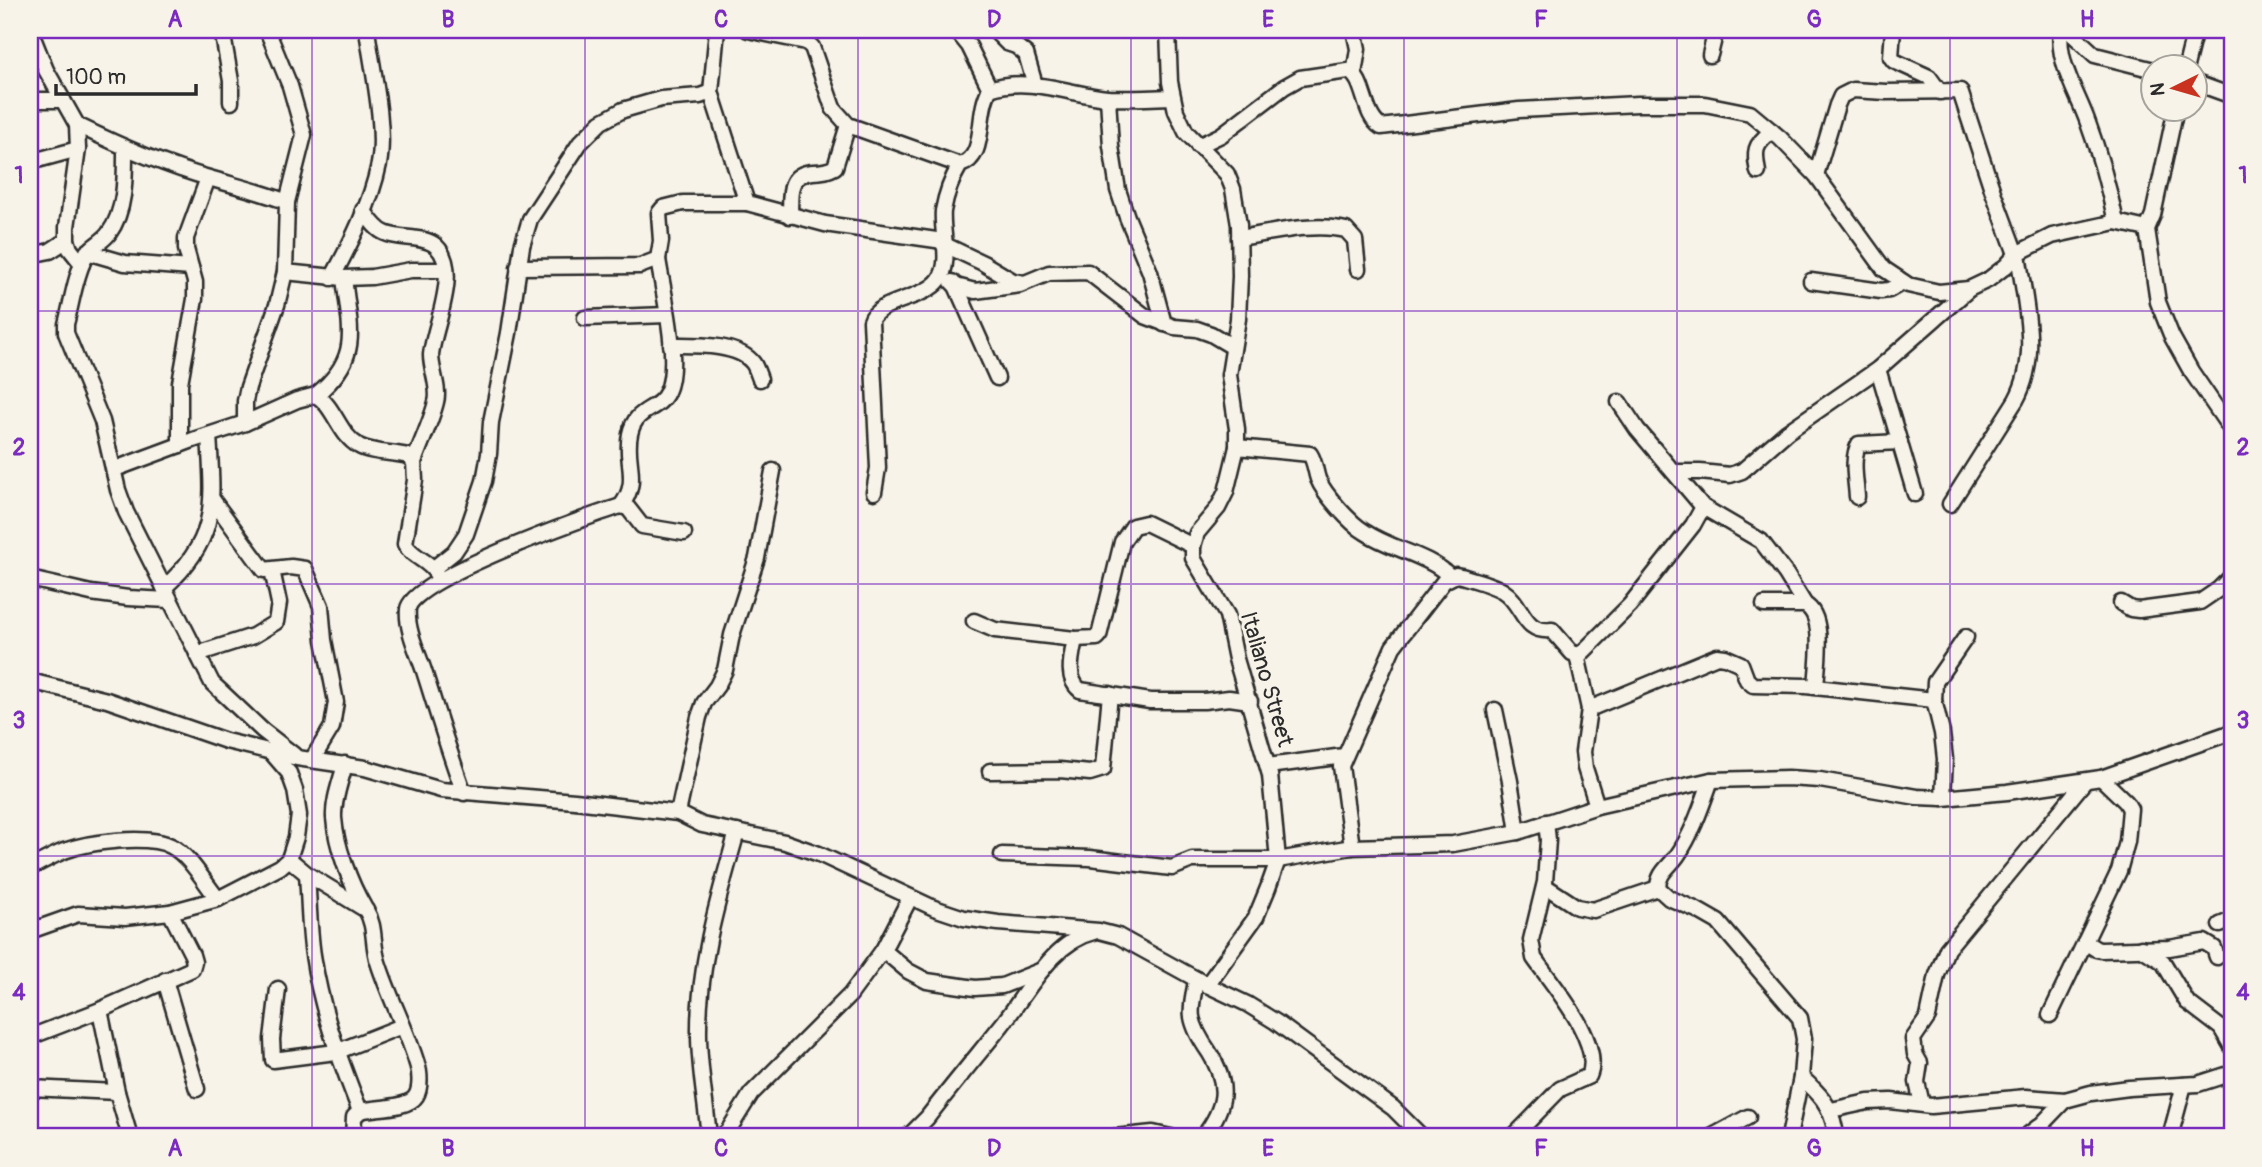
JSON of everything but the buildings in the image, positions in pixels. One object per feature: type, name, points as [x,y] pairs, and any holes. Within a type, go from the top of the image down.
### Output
[{"type":"street","points":[[30,30],[46,70],[77,125],[78,149],[67,240],[71,249],[85,258],[191,268]]},
{"type":"street","points":[[222,30],[232,81],[231,102]]},
{"type":"street","points":[[245,424],[247,387],[285,272],[287,202],[303,142],[303,129],[290,86],[267,30]]},
{"type":"street","points":[[115,469],[180,444],[245,424],[297,400],[316,395],[330,384],[346,363],[351,335],[338,278],[379,162],[380,123],[367,30]]},
{"type":"street","points":[[718,30],[711,92],[747,202]]},
{"type":"street","points":[[748,30],[794,39],[812,47],[833,108],[848,125],[960,165],[970,163],[976,155],[984,100],[990,89]]},
{"type":"street","points":[[957,30],[990,89]]},
{"type":"street","points":[[994,30],[1007,43],[1026,54],[1035,85]]},
{"type":"street","points":[[974,621],[995,630],[1091,640],[1099,636],[1122,542],[1132,526],[1146,523],[1193,546],[1196,533],[1218,508],[1226,492],[1237,447],[1229,375],[1240,276],[1233,189],[1227,174],[1186,132],[1172,97],[1168,30]]},
{"type":"street","points":[[1354,30],[1358,49],[1354,74],[1372,120],[1381,127],[1519,110],[1637,104],[1705,104],[1750,113],[1816,175],[1884,269],[1908,285],[1939,292],[1969,289]]},
{"type":"street","points":[[1710,55],[1716,30]]},
{"type":"street","points":[[1893,30],[1891,57],[1894,61],[1929,77],[1940,92]]},
{"type":"street","points":[[2061,30],[2060,45],[2066,67],[2088,122],[2116,222]]},
{"type":"street","points":[[2068,30],[2095,55],[2140,66]]},
{"type":"street","points":[[2190,52],[2195,30]]},
{"type":"street","points":[[1198,146],[1221,135],[1300,78],[1348,71],[1354,74]]},
{"type":"street","points":[[990,89],[1010,85],[1035,85],[1108,98],[1172,97]]},
{"type":"street","points":[[2210,88],[2232,96]]},
{"type":"street","points":[[1816,175],[1837,105],[1846,92],[1960,91],[1963,95],[1993,192],[2017,253],[2029,337],[2029,366],[2016,400],[1950,504]]},
{"type":"street","points":[[464,793],[435,712],[413,639],[408,608],[466,534],[484,481],[491,422],[509,333],[518,267],[530,219],[592,129],[623,110],[661,99],[700,96],[711,92]]},
{"type":"street","points":[[1108,98],[1111,146],[1118,190],[1150,272],[1164,324]]},
{"type":"street","points":[[30,100],[63,100]]},
{"type":"street","points":[[2173,122],[2153,215],[2147,229],[2158,302],[2172,337],[2232,431]]},
{"type":"street","points":[[77,125],[125,149],[208,178],[261,191],[287,202]]},
{"type":"street","points":[[790,216],[795,177],[802,173],[835,167],[848,125]]},
{"type":"street","points":[[1758,172],[1756,148],[1772,131]]},
{"type":"street","points":[[30,162],[78,149]]},
{"type":"street","points":[[125,149],[125,180],[118,216],[108,235],[85,258],[66,324],[66,333],[102,421],[118,490],[126,512],[212,683],[262,730],[305,759]]},
{"type":"street","points":[[874,492],[878,468],[871,321],[878,310],[906,300],[937,284],[943,274],[943,212],[951,179],[960,165]]},
{"type":"street","points":[[180,444],[180,383],[195,299],[195,282],[186,249],[186,237],[208,178]]},
{"type":"street","points":[[621,506],[629,495],[632,480],[629,439],[632,425],[642,411],[661,401],[668,391],[673,362],[658,259],[661,241],[659,213],[663,208],[683,203],[747,202],[825,224],[943,243],[1013,281],[1025,284]]},
{"type":"street","points":[[363,210],[385,234],[432,242],[439,248],[446,270],[445,301],[431,350],[437,401],[414,462],[415,480],[405,544],[437,574]]},
{"type":"street","points":[[1674,472],[1737,474],[1795,426],[1878,369],[1969,289],[1988,280],[2017,253],[2052,236],[2116,222],[2147,229]]},
{"type":"street","points":[[1239,238],[1305,230],[1346,230],[1355,240],[1358,269]]},
{"type":"street","points":[[30,255],[50,251],[67,240]]},
{"type":"street","points":[[518,267],[640,266],[658,259]]},
{"type":"street","points":[[285,272],[338,278],[372,277],[411,270],[446,270]]},
{"type":"street","points":[[956,286],[975,291],[1025,284],[1049,273],[1088,272],[1145,316],[1164,324],[1197,329],[1233,347]]},
{"type":"street","points":[[943,274],[956,286],[997,378]]},
{"type":"street","points":[[1811,281],[1881,291],[1889,290],[1903,282]]},
{"type":"street","points":[[585,318],[667,315]]},
{"type":"street","points":[[671,345],[713,345],[743,355],[753,363],[760,379]]},
{"type":"street","points":[[1878,369],[1916,494]]},
{"type":"street","points":[[316,395],[323,400],[349,438],[359,446],[408,456],[414,462]]},
{"type":"street","points":[[1619,402],[1637,429],[1703,507],[1761,541],[1805,605],[1814,613],[1819,638],[1816,687]]},
{"type":"street","points":[[30,579],[128,598],[167,594],[197,552],[205,535],[212,499],[209,435]]},
{"type":"street","points":[[1857,496],[1855,463],[1858,444],[1900,442]]},
{"type":"street","points":[[1237,447],[1310,454],[1319,481],[1326,492],[1362,531],[1437,565],[1451,577]]},
{"type":"street","points":[[678,813],[699,717],[704,703],[718,687],[725,670],[732,635],[757,558],[773,471]]},
{"type":"street","points":[[212,499],[264,570],[291,567],[305,569],[321,606],[335,715],[332,727],[305,759]]},
{"type":"street","points":[[437,574],[621,506],[628,508],[642,526],[684,533]]},
{"type":"street","points":[[1352,847],[1341,766],[1344,756],[1393,648],[1441,584],[1451,577],[1461,576],[1504,591],[1514,600],[1534,629],[1541,632],[1552,630],[1572,653],[1577,655],[1583,653],[1629,605],[1693,525],[1703,507]]},
{"type":"street","name":"Italiano Street","points":[[1193,546],[1199,570],[1224,608],[1236,659],[1268,766],[1278,860],[1256,917],[1202,982]]},
{"type":"street","points":[[197,654],[253,636],[276,622],[279,603],[272,570]]},
{"type":"street","points":[[2121,603],[2139,610],[2200,602],[2220,589],[2232,576]]},
{"type":"street","points":[[1764,605],[1805,605]]},
{"type":"street","points":[[1943,798],[1945,760],[1934,700],[1936,682],[1966,636]]},
{"type":"street","points":[[1074,639],[1071,669],[1075,686],[1080,690],[1171,702],[1228,698],[1250,701]]},
{"type":"street","points":[[1577,655],[1590,709],[1584,760],[1597,806]]},
{"type":"street","points":[[1590,709],[1717,656],[1741,664],[1747,680],[1753,685],[1786,684],[1934,700]]},
{"type":"street","points":[[30,681],[107,700],[186,729],[305,759],[345,764],[441,790],[678,813],[702,825],[785,842],[819,854],[911,898],[964,918],[1099,931],[1118,936],[1247,1004],[1287,1029],[1393,1108],[1422,1137]]},
{"type":"street","points":[[990,771],[1060,770],[1090,773],[1102,769],[1110,694]]},
{"type":"street","points":[[1495,710],[1518,832]]},
{"type":"street","points":[[1002,855],[1090,858],[1172,868],[1192,860],[1278,860],[1352,847],[1453,844],[1518,832],[1597,806],[1711,780],[1820,780],[1917,797],[1943,798],[2101,778],[2232,732]]},
{"type":"street","points":[[30,931],[78,915],[125,917],[170,912],[218,899],[280,867],[289,859],[299,815],[289,773],[270,751]]},
{"type":"street","points":[[1268,766],[1344,756]]},
{"type":"street","points":[[345,764],[334,818],[353,888],[370,916],[376,958],[418,1065],[419,1083],[416,1096],[409,1102],[360,1111],[354,1117],[354,1137]]},
{"type":"street","points":[[2050,1015],[2124,859],[2130,809],[2101,778]]},
{"type":"street","points":[[1658,888],[1661,874],[1677,856],[1689,834],[1711,780]]},
{"type":"street","points":[[1922,1104],[1917,1082],[1920,1063],[1913,1048],[1913,1039],[1928,1017],[1937,975],[1947,949],[2085,781]]},
{"type":"street","points":[[1513,1137],[1560,1089],[1589,1076],[1592,1064],[1592,1055],[1582,1030],[1531,950],[1531,940],[1545,886],[1548,840],[1546,822]]},
{"type":"street","points":[[709,1137],[699,1036],[701,992],[707,940],[737,832]]},
{"type":"street","points":[[30,868],[65,850],[97,843],[160,843],[171,846],[183,855],[218,899]]},
{"type":"street","points":[[289,859],[307,874],[366,910]]},
{"type":"street","points":[[307,874],[313,954],[323,1006],[336,1052],[360,1111]]},
{"type":"street","points":[[1545,886],[1577,907],[1593,910],[1658,888]]},
{"type":"street","points":[[1658,888],[1669,898],[1718,922],[1800,1018],[1803,1030],[1801,1077],[1789,1137]]},
{"type":"street","points":[[721,1137],[728,1131],[751,1094],[850,995],[883,950],[911,898]]},
{"type":"street","points":[[30,1037],[100,1010],[192,969],[194,962],[170,912]]},
{"type":"street","points":[[908,1137],[927,1118],[1004,1023],[1043,970],[1071,942],[1099,931]]},
{"type":"street","points":[[2085,942],[2096,949],[2169,948],[2204,942],[2214,948],[2217,957]]},
{"type":"street","points":[[2140,948],[2163,962],[2186,1002],[2221,1028],[2232,1047]]},
{"type":"street","points":[[883,950],[908,971],[928,981],[975,988],[1002,986],[1043,970]]},
{"type":"street","points":[[164,980],[197,1089]]},
{"type":"street","points":[[1202,982],[1192,1017],[1219,1072],[1223,1088],[1223,1104],[1219,1116],[1203,1137]]},
{"type":"street","points":[[278,989],[272,1060],[336,1052],[401,1026]]},
{"type":"street","points":[[100,1010],[117,1092],[130,1137]]},
{"type":"street","points":[[1831,1110],[1868,1102],[1891,1101],[1950,1105],[2026,1097],[2065,1100],[2129,1088],[2212,1081],[2232,1073]]},
{"type":"street","points":[[1801,1077],[1831,1110],[1835,1129]]},
{"type":"street","points":[[2170,1137],[2184,1085]]},
{"type":"street","points":[[30,1088],[117,1092]]},
{"type":"street","points":[[2025,1137],[2065,1100]]},
{"type":"street","points":[[1711,1137],[1748,1117]]},
{"type":"street","points":[[1114,1137],[1153,1133],[1171,1137]]}]
